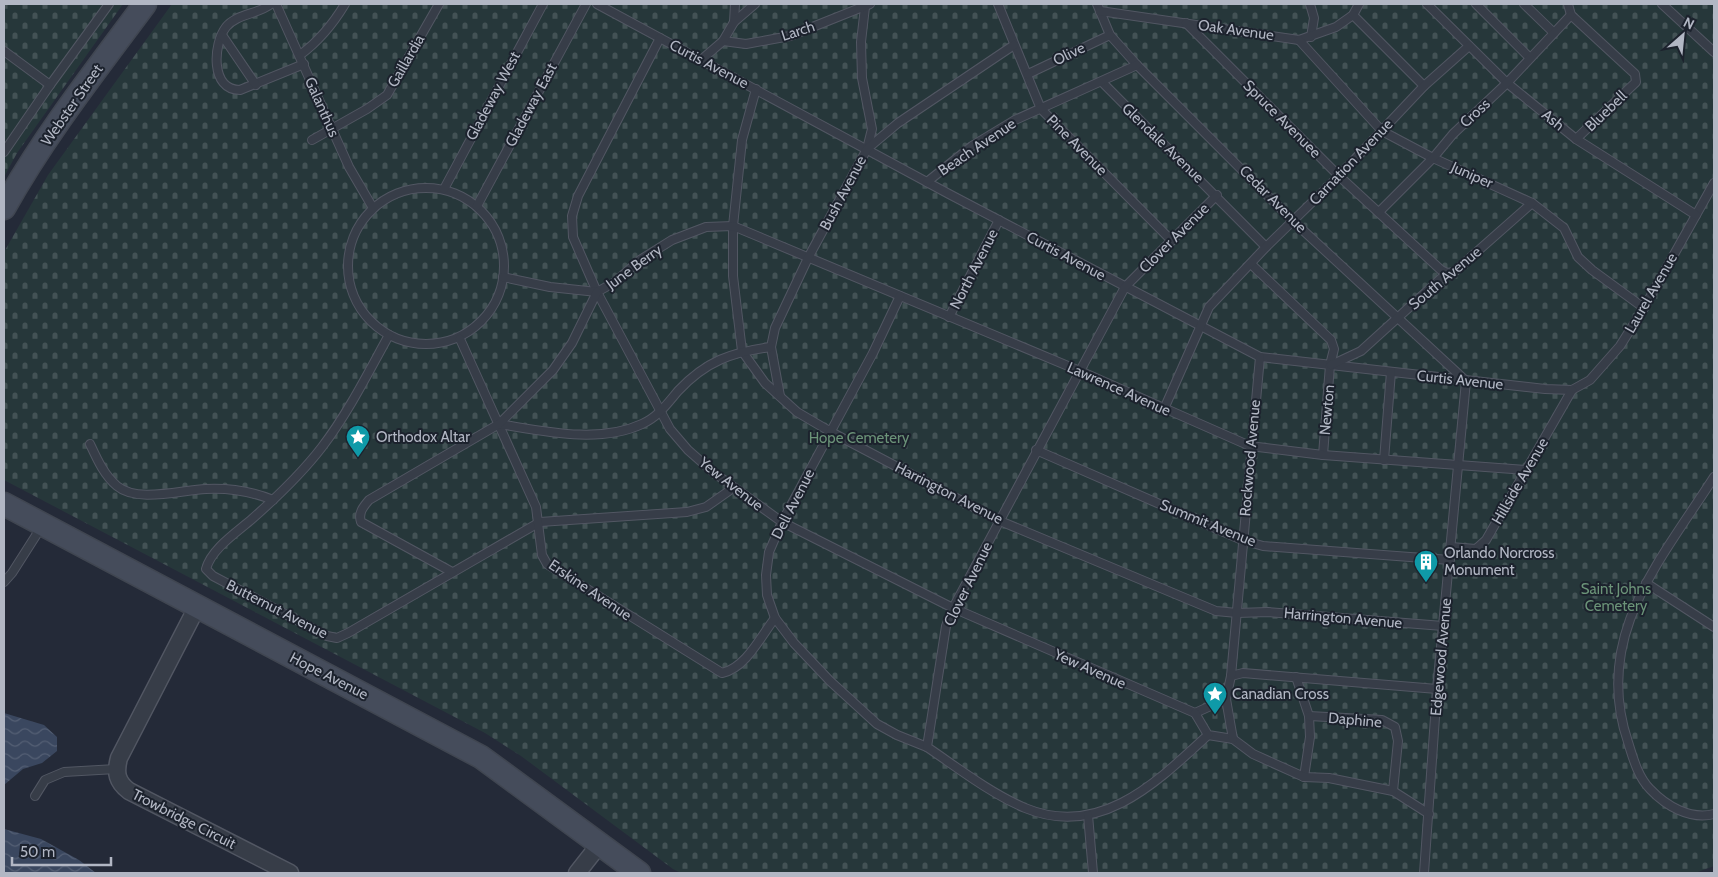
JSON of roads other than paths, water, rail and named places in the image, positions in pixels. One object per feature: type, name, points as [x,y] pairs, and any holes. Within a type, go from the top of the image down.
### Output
[{"type":"main road","name":"Webster Street","points":[[5,201],[80,92],[145,4]]},
{"type":"main road","name":"Hope Avenue","points":[[4,504],[481,757],[639,873]]},
{"type":"street","points":[[116,769],[119,758],[197,607]]},
{"type":"street","name":"Trowbridge Circuit","points":[[116,769],[117,776],[122,785],[129,791],[290,873]]},
{"type":"street","points":[[577,873],[599,845]]},
{"type":"lane","points":[[4,152],[50,84],[109,4]]},
{"type":"lane","points":[[271,4],[231,22],[222,35],[216,60],[224,84],[235,90],[256,84],[304,64]]},
{"type":"lane","name":"Galanthus","points":[[276,4],[332,129],[373,208]]},
{"type":"lane","points":[[300,55],[314,45],[334,22],[345,4]]},
{"type":"lane","name":"Gaillardia","points":[[312,140],[367,109],[387,95],[438,4]]},
{"type":"lane","name":"Gladeway West","points":[[444,189],[543,4]]},
{"type":"lane","name":"Gladeway East","points":[[477,206],[586,4]]},
{"type":"lane","name":"Curtis Avenue","points":[[597,4],[926,182],[1260,357],[1545,390],[1572,390]]},
{"type":"lane","points":[[734,22],[735,4]]},
{"type":"lane","points":[[701,60],[723,42],[734,22],[756,4]]},
{"type":"lane","name":"Pine Avenue","points":[[998,4],[1041,110],[1172,240]]},
{"type":"lane","points":[[1310,4],[1314,18],[1311,37]]},
{"type":"lane","name":"Oak Avenue","points":[[1098,7],[1186,23],[1300,40],[1336,27],[1353,15],[1359,4]]},
{"type":"lane","name":"Ash","points":[[1427,4],[1508,83],[1576,140],[1696,215]]},
{"type":"lane","points":[[1476,4],[1530,58]]},
{"type":"lane","points":[[1524,4],[1554,33]]},
{"type":"lane","points":[[1568,4],[1571,15]]},
{"type":"lane","points":[[1662,4],[1714,52]]},
{"type":"lane","points":[[867,5],[861,42],[862,78],[872,129],[867,149]]},
{"type":"lane","name":"Larch","points":[[723,42],[746,44],[790,36],[867,5]]},
{"type":"lane","name":"Cedar Avenue","points":[[1098,7],[1110,35],[1137,65],[1293,220],[1397,319],[1466,381]]},
{"type":"lane","points":[[1353,15],[1424,86]]},
{"type":"lane","name":"Cross","points":[[1379,212],[1433,158],[1453,134],[1508,83],[1571,15]]},
{"type":"lane","name":"Bluebell","points":[[1571,15],[1635,74],[1636,82],[1576,140]]},
{"type":"lane","name":"Spruce Avenuee","points":[[1186,23],[1339,176],[1446,273]]},
{"type":"lane","points":[[222,35],[256,84]]},
{"type":"lane","name":"Olive","points":[[1028,74],[1110,35]]},
{"type":"lane","name":"Yew Avenue","points":[[660,38],[578,196],[572,216],[573,237],[597,292],[660,413],[688,450],[733,488],[782,522],[953,608],[1194,713]]},
{"type":"lane","name":"Juniper","points":[[1300,40],[1382,131],[1433,158],[1532,203],[1564,228],[1578,257],[1592,270],[1644,308]]},
{"type":"lane","name":"Bush Avenue","points":[[780,396],[772,347],[775,328],[808,258],[867,149],[898,123],[1014,45]]},
{"type":"lane","name":"Carnation Avenue","points":[[1164,409],[1209,307],[1266,247],[1339,176],[1424,86],[1469,46]]},
{"type":"lane","points":[[4,51],[50,84]]},
{"type":"lane","name":"Beach Avenue","points":[[926,182],[972,146],[1015,120],[1041,110],[1137,65]]},
{"type":"lane","name":"Glendale Avenue","points":[[1102,82],[1217,195],[1266,247]]},
{"type":"lane","name":"Harrington Avenue","points":[[756,89],[742,140],[733,226],[733,276],[742,351],[765,383],[797,412],[831,432],[1000,521],[1216,612],[1268,612],[1443,626]]},
{"type":"lane","name":"Laurel Avenue","points":[[1572,390],[1590,380],[1620,346],[1644,308],[1714,183]]},
{"type":"lane","points":[[444,189],[470,199],[477,206],[486,215],[497,234],[503,256],[504,276],[491,309],[473,331],[460,339],[428,345],[415,344],[389,335],[364,314],[356,303],[348,281],[347,259],[351,240],[359,224],[373,208],[388,198],[405,192],[444,189]]},
{"type":"lane","name":"Clover Avenue","points":[[927,747],[946,626],[953,608],[1036,450],[1125,287],[1217,195]]},
{"type":"lane","name":"South Avenue","points":[[1330,366],[1361,351],[1446,273],[1454,272],[1532,203]]},
{"type":"lane","name":"North Avenue","points":[[948,317],[999,220]]},
{"type":"lane","name":"June Berry","points":[[504,276],[550,287],[597,292],[615,282],[640,260],[672,240],[706,227],[733,226]]},
{"type":"lane","name":"Lawrence Avenue","points":[[733,226],[1080,371],[1250,446],[1323,455],[1526,470]]},
{"type":"lane","name":"Newton","points":[[1251,264],[1332,340],[1334,349],[1330,366],[1323,455]]},
{"type":"lane","points":[[452,572],[361,522],[359,516],[362,507],[369,500],[499,424],[553,370],[572,343],[597,292]]},
{"type":"lane","name":"Dell Avenue","points":[[900,296],[831,432],[782,522],[769,552],[766,575],[767,595],[775,618],[794,643],[824,675],[877,724],[897,735],[927,747]]},
{"type":"lane","name":"Butternut Avenue","points":[[389,335],[340,421],[322,447],[273,500],[218,550],[208,561],[206,569],[213,576],[327,636],[337,638],[348,633],[540,522],[687,512],[706,507],[733,488]]},
{"type":"lane","name":"Erskine Avenue","points":[[460,339],[536,507],[540,522],[542,555],[547,564],[714,670],[722,672],[731,671],[744,660],[775,618]]},
{"type":"lane","points":[[499,424],[564,433],[596,434],[617,432],[642,424],[660,413],[692,377],[711,363],[742,351],[772,347]]},
{"type":"lane","name":"Rockwood Avenue","points":[[1233,739],[1226,699],[1231,676],[1250,446],[1260,357]]},
{"type":"lane","points":[[1384,460],[1391,372]]},
{"type":"lane","name":"Edgewood Avenue","points":[[1424,873],[1437,689],[1466,381]]},
{"type":"lane","name":"Hillside Avenue","points":[[1451,547],[1476,549],[1486,540],[1572,390]]},
{"type":"lane","points":[[90,444],[108,477],[118,487],[135,494],[206,489],[242,490],[273,500]]},
{"type":"lane","name":"Summit Avenue","points":[[1036,450],[1242,540],[1263,546],[1450,560]]},
{"type":"lane","points":[[1714,476],[1646,583],[1627,622],[1620,648],[1618,698],[1623,729],[1636,767],[1647,786],[1659,799],[1674,808],[1689,814],[1714,814]]},
{"type":"lane","points":[[4,582],[12,573],[42,525]]},
{"type":"lane","points":[[1646,583],[1714,627]]},
{"type":"lane","points":[[1231,676],[1243,673],[1437,689]]},
{"type":"lane","points":[[1296,677],[1309,716],[1310,737],[1304,777]]},
{"type":"lane","points":[[1226,699],[1194,713],[1208,735],[1233,739],[1253,754],[1304,777],[1329,778],[1393,791],[1429,814]]},
{"type":"lane","name":"Daphine","points":[[1309,716],[1382,720],[1395,727],[1398,741],[1393,791]]},
{"type":"lane","points":[[927,747],[1024,808],[1047,815],[1074,817],[1097,814],[1131,798],[1163,776],[1208,735]]},
{"type":"lane","points":[[35,796],[45,780],[64,772],[116,769]]},
{"type":"lane","points":[[1088,815],[1093,873]]},
{"type":"water","points":[[4,713],[44,725],[57,737],[57,751],[42,763],[23,769],[4,785]]},
{"type":"water","points":[[4,829],[41,839],[79,860],[96,873],[4,873]]},
{"type":"place","name":"Orthodox Altar","points":[[358,458]]},
{"type":"place","name":"Orlando Norcross Monument","points":[[1426,583]]},
{"type":"place","name":"Canadian Cross","points":[[1215,715]]},
{"type":"park label","name":"Hope Cemetery","points":[[859,438]]},
{"type":"park label","name":"Saint Johns Cemetery","points":[[1616,598]]}]
